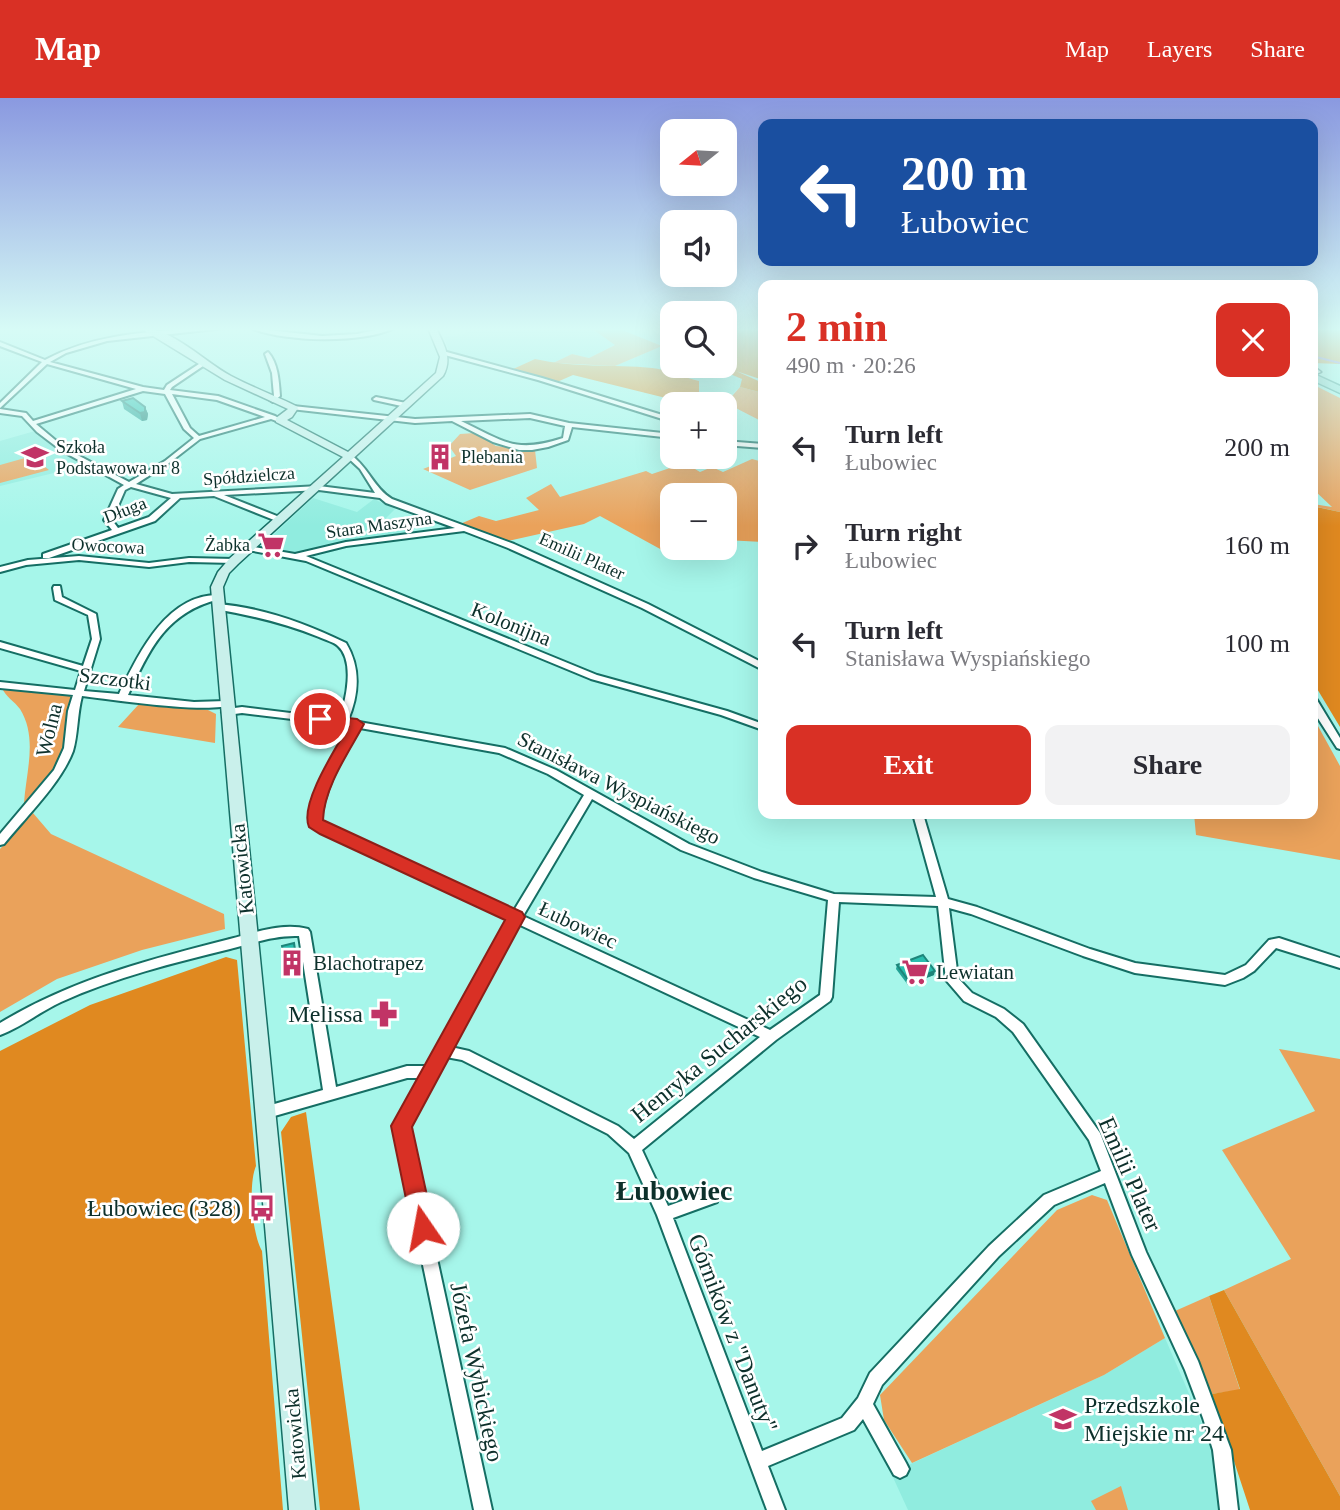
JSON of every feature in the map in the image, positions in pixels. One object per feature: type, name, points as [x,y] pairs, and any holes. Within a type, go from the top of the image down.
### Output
[{"type":"street","points":[[0,409],[12,394]]},
{"type":"street","points":[[32,423],[127,394]]},
{"type":"street","points":[[169,394],[187,429],[198,438]]},
{"type":"street","points":[[188,394],[218,398],[283,415],[349,456],[368,472],[379,496]]},
{"type":"street","points":[[262,394],[273,400],[283,415]]},
{"type":"street","points":[[273,400],[277,394]]},
{"type":"street","name":"Katowicka","points":[[302,1510],[217,602],[220,579],[234,561],[417,394]]},
{"type":"street","points":[[588,394],[660,416]]},
{"type":"street","points":[[376,399],[406,405]]},
{"type":"street","name":"Spółdzielcza","points":[[0,409],[24,414],[64,450],[122,482],[177,497],[314,488]]},
{"type":"street","points":[[117,531],[108,520],[122,489],[198,438],[283,415],[315,411],[389,420],[454,420],[513,414],[569,425],[660,435]]},
{"type":"street","points":[[454,420],[500,444],[539,448],[566,439],[569,425]]},
{"type":"street","points":[[737,444],[758,446]]},
{"type":"street","name":"Emilii Plater","points":[[314,488],[379,496],[512,546],[645,606],[758,664]]},
{"type":"street","points":[[216,494],[279,520]]},
{"type":"street","name":"Długa","points":[[65,554],[94,538],[152,519],[177,497]]},
{"type":"street","name":"Stara Maszyna","points":[[298,556],[346,544],[466,529]]},
{"type":"street","points":[[79,558],[94,538]]},
{"type":"street","name":"Kolonijna","points":[[248,548],[298,556],[594,677],[758,726]]},
{"type":"street","name":"Owocowa","points":[[0,570],[65,554],[79,558],[149,565],[189,560],[234,561]]},
{"type":"street","name":"Wolna","points":[[0,841],[59,771],[69,748],[73,712],[96,639],[92,614],[58,598],[57,588]]},
{"type":"street","points":[[122,697],[147,646],[160,629],[195,603],[217,602],[294,625],[343,645],[354,679],[350,702],[342,722]]},
{"type":"street","points":[[0,645],[85,669]]},
{"type":"street","name":"Szczotki","points":[[0,685],[227,708]]},
{"type":"street","name":"Stanisława Wyspiańskiego","points":[[227,708],[357,724],[501,750],[552,772],[684,847],[758,875],[834,898],[943,902],[973,910],[1111,962],[1184,976],[1225,979],[1250,968],[1273,943],[1279,943],[1340,963]]},
{"type":"street","points":[[1318,710],[1340,746]]},
{"type":"street","name":"Łubowiec","points":[[357,724],[328,778],[315,812],[315,823],[771,1036]]},
{"type":"street","name":"Józefa Wybickiego","points":[[483,1510],[401,1126],[516,917],[590,793]]},
{"type":"street","name":"Emilii Plater","points":[[919,819],[943,902],[952,980],[968,997],[1000,1013],[1017,1028],[1095,1137],[1212,1418],[1222,1450],[1229,1510]]},
{"type":"street","name":"Henryka Sucharskiego","points":[[634,1148],[771,1036],[826,997],[834,898]]},
{"type":"street","points":[[0,1030],[63,994],[107,976],[148,963],[293,930],[304,932],[330,1094]]},
{"type":"street","name":"Górników z \"Danuty\"","points":[[443,1051],[464,1055],[530,1088],[612,1130],[634,1148],[664,1214],[776,1510]]},
{"type":"street","points":[[264,1113],[407,1072],[430,1072]]},
{"type":"street","name":"Górników z \"Danuty\"","points":[[757,1462],[848,1424],[864,1404],[876,1380],[994,1251],[1049,1200],[1109,1175]]},
{"type":"street","points":[[664,1214],[712,1197]]},
{"type":"street","points":[[864,1404],[900,1469]]},
{"type":"shaded area","points":[[737,394],[758,394],[758,419],[737,409]]},
{"type":"shaded area","points":[[1318,394],[1332,394],[1340,398],[1340,512],[1318,507],[1318,505],[1332,507],[1318,494]]},
{"type":"shaded area","name":"Szkoła Podstawowa nr 8","points":[[35,431],[55,448],[87,465],[0,486],[0,441]]},
{"type":"shaded area","points":[[475,433],[496,446],[535,450],[537,468],[470,490],[423,469],[456,456],[449,446],[460,434]]},
{"type":"shaded area","points":[[32,456],[49,470],[0,483],[0,465]]},
{"type":"shaded area","points":[[752,459],[758,461],[758,542],[737,541],[737,483],[660,483],[660,549],[600,516],[584,524],[508,541],[460,524],[479,516],[496,521],[539,510],[526,498],[551,484],[560,497],[646,471],[652,474],[667,469],[695,469],[700,472],[716,469],[723,472],[737,469],[737,466]]},
{"type":"shaded area","points":[[313,498],[357,512],[374,499],[395,509],[386,518],[413,527],[402,534],[348,541],[297,555],[259,548]]},
{"type":"shaded area","points":[[1318,507],[1340,512],[1340,727],[1318,690]]},
{"type":"shaded area","points":[[2,688],[75,695],[65,749],[55,773],[31,803],[24,803],[30,743],[25,720],[20,709]]},
{"type":"shaded area","points":[[140,703],[208,710],[216,714],[215,743],[118,727]]},
{"type":"shaded area","points":[[1318,726],[1340,766],[1340,860],[1196,835],[1194,819],[1318,819]]},
{"type":"shaded area","points":[[33,813],[51,834],[224,914],[225,929],[142,950],[57,979],[0,1012],[0,849]]},
{"type":"shaded area","points":[[226,957],[237,960],[256,1166],[252,1184],[252,1209],[262,1251],[283,1510],[0,1510],[0,1051],[90,1005]]},
{"type":"shaded area","points":[[1279,1049],[1340,1059],[1340,1496],[1224,1290],[1291,1259],[1222,1150],[1315,1111]]},
{"type":"shaded area","points":[[306,1112],[360,1510],[320,1510],[281,1132],[291,1117]]},
{"type":"shaded area","points":[[1092,1195],[1107,1200],[1165,1338],[1104,1375],[912,1463],[884,1420],[880,1395],[1057,1210]]},
{"type":"shaded area","points":[[1224,1290],[1340,1496],[1340,1510],[1250,1510],[1212,1394],[1240,1389],[1209,1296]]},
{"type":"shaded area","points":[[1209,1296],[1240,1390],[1212,1394],[1175,1311]]},
{"type":"shaded area","name":"Przedszkole Miejskie nr 24","points":[[1165,1338],[1213,1449],[1220,1510],[908,1510],[891,1473],[1104,1375]]},
{"type":"shaded area","points":[[1121,1486],[1128,1510],[1096,1510],[1091,1501]]},
{"type":"building","points":[[133,398],[145,407],[145,412],[140,413],[122,401]]},
{"type":"building","name":"Blachotrapez","points":[[294,943],[297,963],[285,966],[282,946]]},
{"type":"building","name":"Lewiatan","points":[[923,955],[935,971],[909,981],[897,965]]},
{"type":"place","name":"Szkoła Podstawowa nr 8","points":[[35,457]]},
{"type":"place","name":"Plebania","points":[[440,457]]},
{"type":"place","name":"Żabka","points":[[271,545]]},
{"type":"place","name":"Blachotrapez","points":[[292,963]]},
{"type":"place","name":"Lewiatan","points":[[915,972]]},
{"type":"place","name":"Melissa","points":[[384,1014]]},
{"type":"place","name":"Łubowiec (328)","points":[[262,1208]]},
{"type":"place","name":"Przedszkole Miejskie nr 24","points":[[1063,1419]]},
{"type":"district","name":"Łubowiec","points":[[674,1190]]},
{"type":"route","points":[[320,719],[357,724],[328,778],[315,812],[315,823],[516,917],[401,1126],[423,1228]]}]
